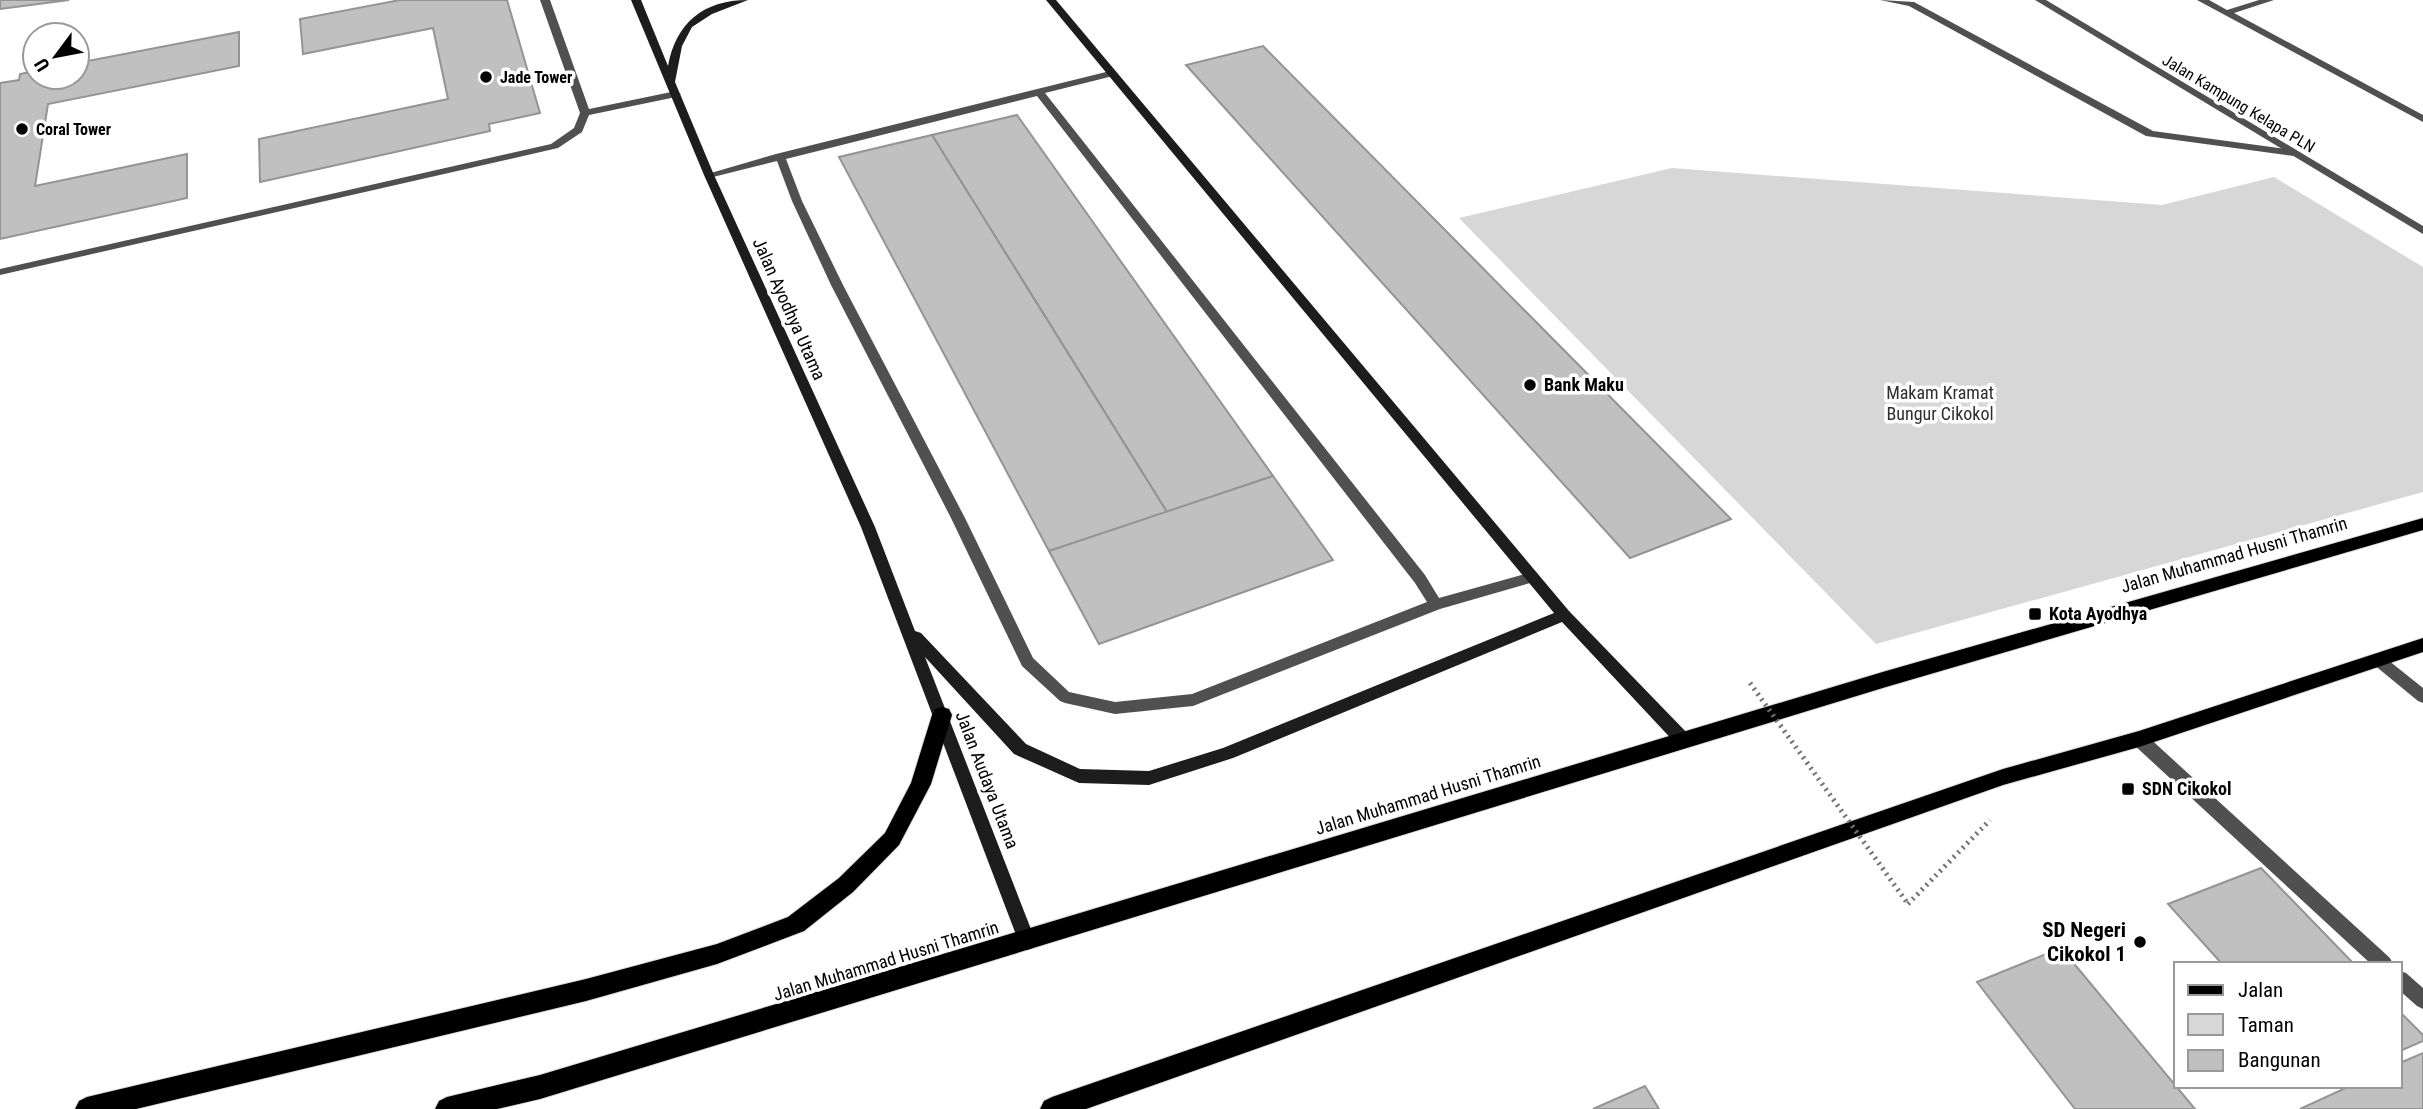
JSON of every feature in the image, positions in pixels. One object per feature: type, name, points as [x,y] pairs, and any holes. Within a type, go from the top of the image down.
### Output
[{"type":"main road","name":"Jalan Muhammad Husni Thamrin","points":[[447,1109],[540,1087],[1027,942],[1886,678],[2423,524]]},
{"type":"main road","points":[[1052,1109],[2003,777],[2139,739],[2423,645]]},
{"type":"main road","points":[[87,1109],[586,990],[717,954],[796,925],[846,885],[892,839],[921,784],[942,715]]},
{"type":"street","points":[[0,272],[554,146],[578,130],[585,113],[545,0]]},
{"type":"street","name":"Jalan Ayodhya Utama","points":[[636,0],[709,175],[868,527],[910,631]]},
{"type":"street","points":[[585,113],[673,88],[678,37],[688,24],[717,8],[743,0]]},
{"type":"street","points":[[1051,0],[1564,615],[1684,741]]},
{"type":"street","points":[[1885,0],[1911,4],[2150,134],[2294,153]]},
{"type":"street","name":"Jalan Kampung Kelapa PLN","points":[[2040,0],[2423,231]]},
{"type":"street","points":[[2202,0],[2423,119]]},
{"type":"street","points":[[2225,13],[2269,0]]},
{"type":"street","points":[[709,175],[1110,74]]},
{"type":"street","points":[[1039,92],[1420,579],[1436,604]]},
{"type":"street","points":[[780,156],[797,201],[837,285],[958,518],[1027,662],[1065,697],[1115,708],[1193,700],[1436,604],[1532,577]]},
{"type":"street","points":[[910,631],[1020,749],[1079,776],[1149,778],[1227,753],[1564,615]]},
{"type":"street","name":"Jalan Audaya Utama","points":[[910,631],[1027,942]]},
{"type":"street","points":[[2378,660],[2423,697]]},
{"type":"street","points":[[2139,739],[2382,962]]},
{"type":"street","points":[[2402,981],[2423,1000]]},
{"type":"path","points":[[1750,683],[1908,904],[1999,811],[2003,777]]},
{"type":"green space","name":"Makam Kramat Bungur Cikokol","points":[[1672,168],[2162,205],[2274,177],[2423,267],[2423,492],[1876,644],[1459,218]]},
{"type":"building","points":[[0,0],[69,0],[0,9]]},
{"type":"building","name":"Jade Tower","points":[[400,0],[507,0],[540,113],[489,124],[490,131],[260,182],[259,139],[448,99],[433,28],[303,54],[300,19]]},
{"type":"building","name":"Coral Tower","points":[[239,32],[239,66],[48,104],[35,186],[187,154],[187,198],[0,239],[0,83],[19,80],[21,74],[21,91],[91,91],[91,60]]},
{"type":"building","points":[[1263,46],[1731,519],[1630,558],[1186,65]]},
{"type":"building","points":[[1017,115],[1273,476],[1167,512],[932,135]]},
{"type":"building","points":[[932,135],[1167,512],[1049,551],[839,157]]},
{"type":"building","points":[[1273,476],[1333,560],[1099,644],[1049,551]]},
{"type":"building","points":[[2261,868],[2352,962],[2220,962],[2168,904]]},
{"type":"building","points":[[2061,948],[2174,1084],[2174,1088],[2178,1088],[2195,1109],[2075,1109],[1977,982]]},
{"type":"building","points":[[2402,1014],[2423,1035],[2423,1041],[2402,1050]]},
{"type":"building","points":[[2423,1053],[2423,1109],[2300,1109],[2346,1088],[2402,1088],[2402,1062]]},
{"type":"building","points":[[1645,1086],[1659,1109],[1593,1109]]},
{"type":"place","name":"Jade Tower","points":[[486,77]]},
{"type":"place","name":"Coral Tower","points":[[22,129]]},
{"type":"place","name":"Bank Maku","points":[[1530,385]]},
{"type":"place","name":"Kota Ayodhya","points":[[2035,614]]},
{"type":"place","name":"SDN Cikokol","points":[[2128,789]]},
{"type":"place","name":"SD Negeri Cikokol 1","points":[[2140,942]]}]
